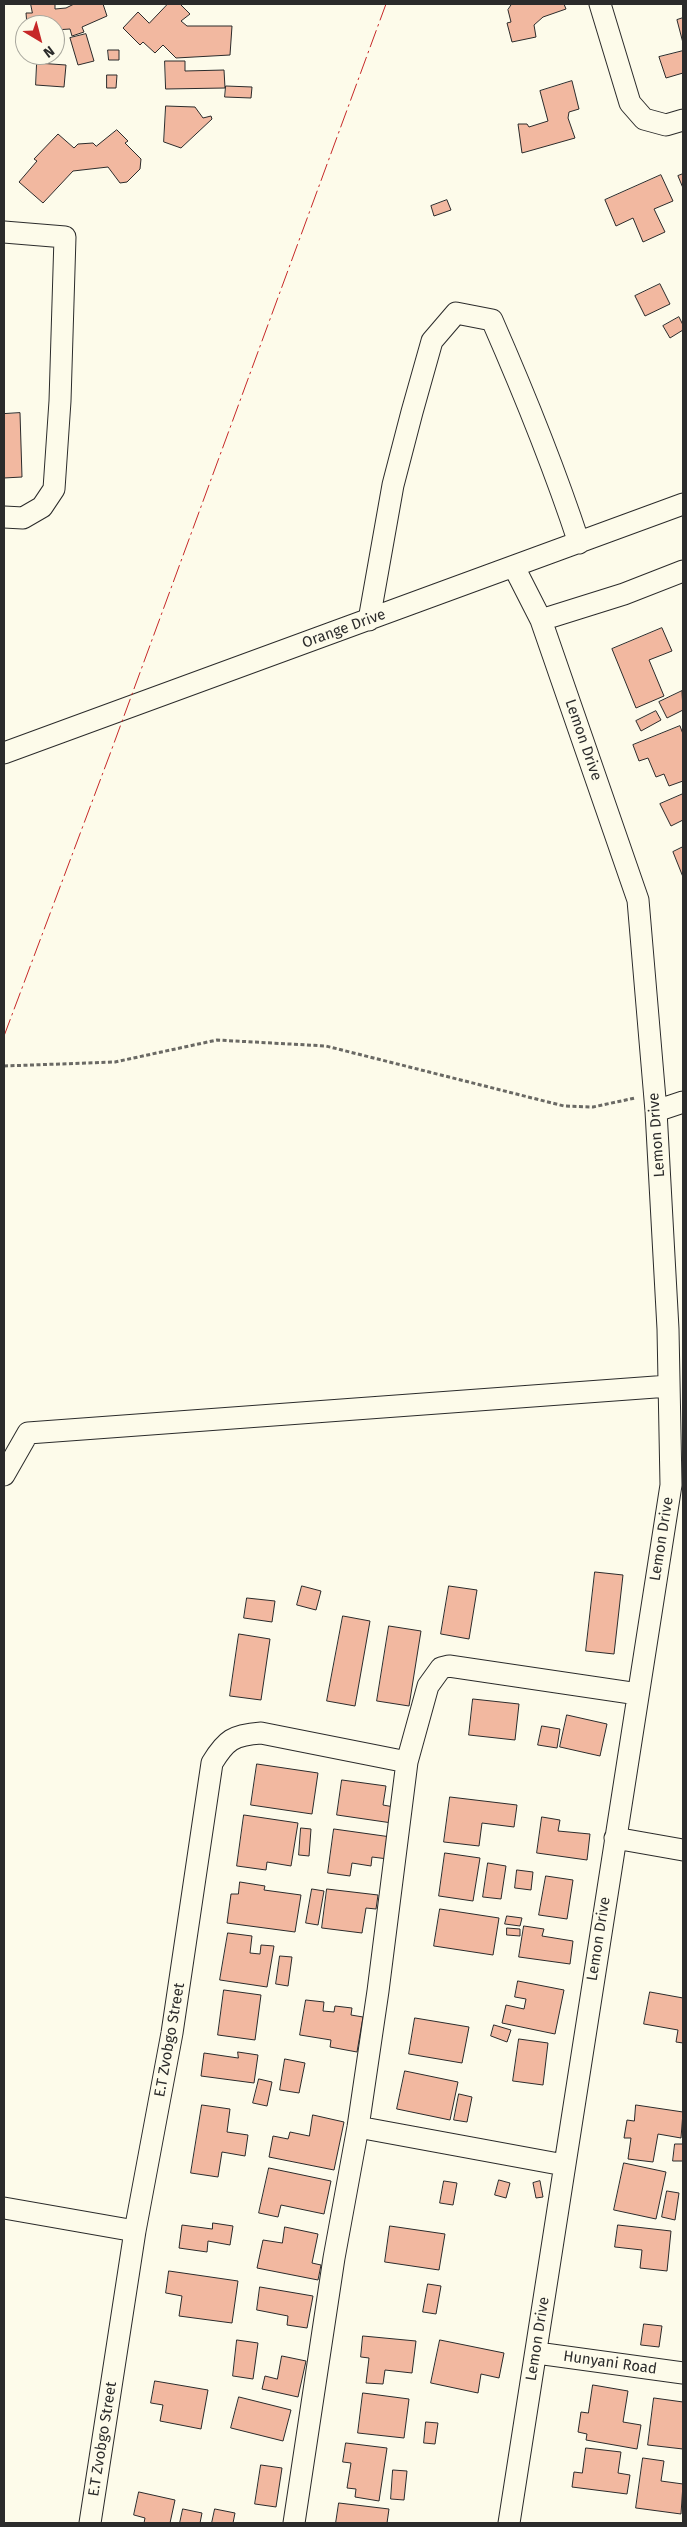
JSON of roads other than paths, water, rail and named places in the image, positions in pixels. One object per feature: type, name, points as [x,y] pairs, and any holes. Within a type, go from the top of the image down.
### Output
[{"type":"street","points":[[600,4],[630,103],[644,120],[666,125],[683,120]]},
{"type":"street","points":[[4,232],[65,237],[60,401],[54,489],[42,507],[36,511],[23,518],[4,517]]},
{"type":"street","points":[[369,620],[392,484],[432,341],[456,313],[492,320],[524,392],[559,482],[579,542]]},
{"type":"street","name":"Orange Drive","points":[[4,753],[683,504]]},
{"type":"street","name":"Lemon Drive","points":[[509,2523],[671,1485],[669,1386],[676,1330],[638,900],[541,620],[514,567]]},
{"type":"street","points":[[541,620],[624,594],[683,571]]},
{"type":"street","points":[[655,1103],[683,1102]]},
{"type":"street","points":[[4,1474],[28,1433],[669,1386]]},
{"type":"street","points":[[294,2523],[334,2258],[358,2127],[378,1991],[407,1762],[428,1686],[441,1668],[449,1666],[638,1694]]},
{"type":"street","name":"E.T Zvobgo Street","points":[[90,2523],[135,2231],[172,2033],[212,1763],[230,1739],[244,1734],[261,1733],[407,1762]]},
{"type":"street","points":[[615,1838],[683,1850]]},
{"type":"street","points":[[358,2127],[564,2165]]},
{"type":"street","points":[[4,2208],[135,2231]]},
{"type":"street","name":"Hunyani Road","points":[[537,2353],[683,2373]]}]
